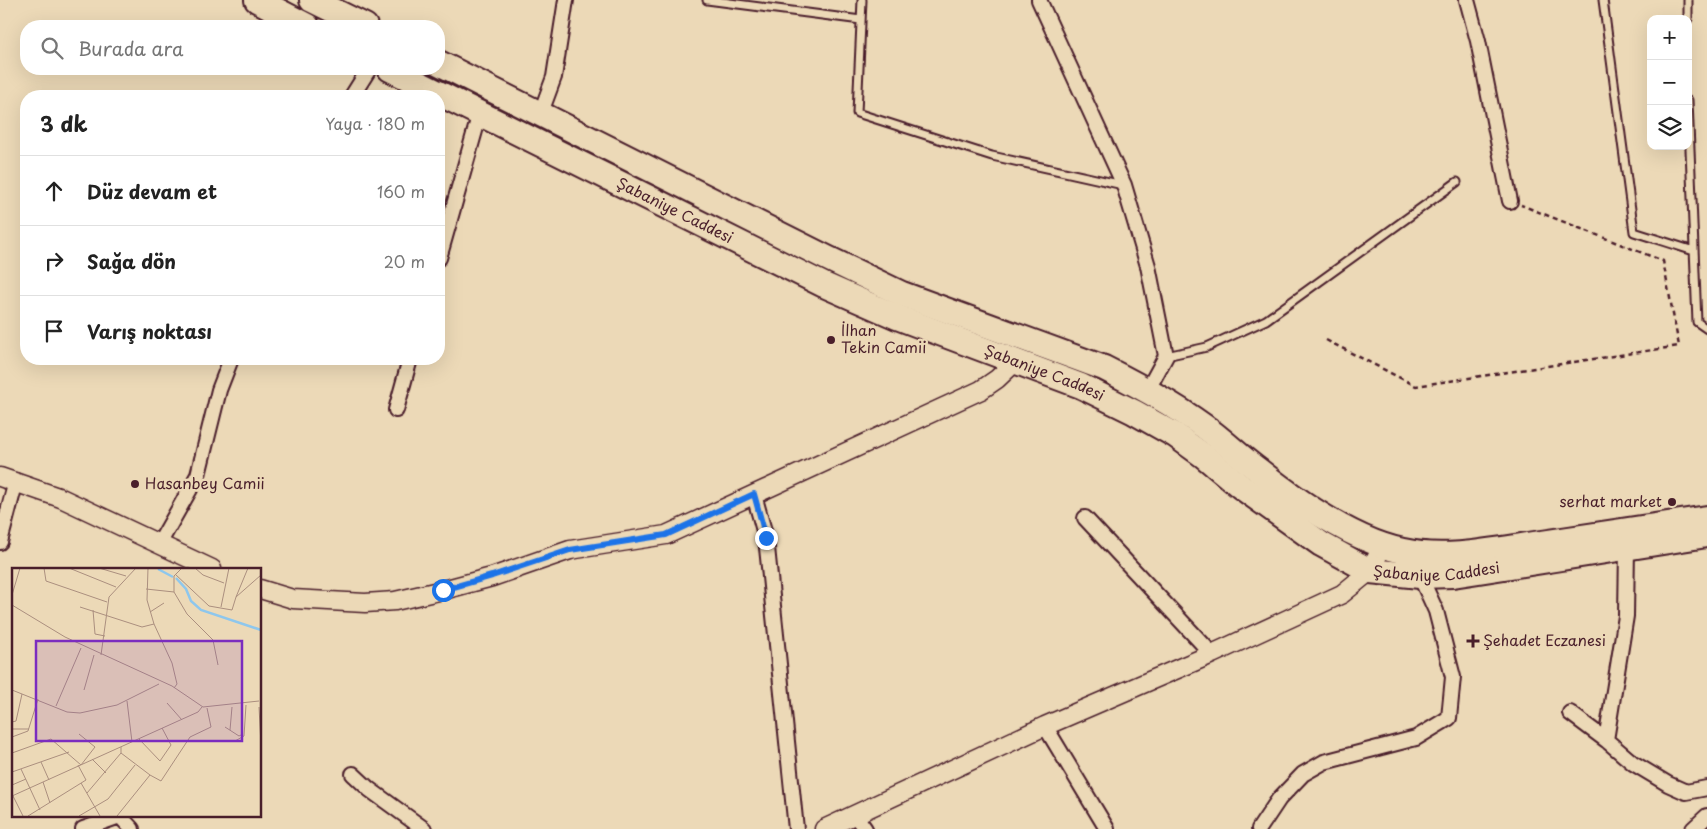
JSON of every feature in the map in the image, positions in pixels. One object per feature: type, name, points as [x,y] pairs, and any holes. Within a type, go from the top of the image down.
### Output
[{"type":"highway","points":[[257,0],[295,20]]},
{"type":"highway","points":[[312,0],[353,20]]},
{"type":"highway","points":[[445,66],[902,294],[1104,368],[1147,391],[1200,424],[1259,471],[1339,525],[1383,545],[1420,565],[1454,554],[1707,518]]},
{"type":"highway","name":"Şabaniye Caddesi","points":[[409,75],[437,90]]},
{"type":"highway","name":"Şabaniye Caddesi","points":[[445,94],[824,285],[897,317],[1105,396],[1175,436],[1204,456],[1240,486],[1321,544],[1370,571],[1420,565],[1453,575],[1707,535]]},
{"type":"street","points":[[540,115],[554,77],[566,0]]},
{"type":"street","points":[[1039,0],[1124,185],[1148,266],[1166,356],[1147,391]]},
{"type":"street","points":[[1467,0],[1478,41],[1510,201]]},
{"type":"street","points":[[356,90],[364,75]]},
{"type":"street","points":[[445,237],[480,113]]},
{"type":"street","points":[[261,589],[293,599],[365,603],[396,601],[492,576],[570,550],[666,535],[982,390],[997,380],[1015,362]]},
{"type":"street","points":[[160,544],[198,475],[219,390],[229,365]]},
{"type":"street","points":[[396,410],[408,365]]},
{"type":"street","points":[[0,542],[8,479],[61,498],[210,568]]},
{"type":"street","points":[[754,494],[766,538],[796,829]]},
{"type":"street","points":[[1085,518],[1212,654]]},
{"type":"street","points":[[824,829],[1045,726],[1212,654],[1342,594],[1370,571],[1383,545]]},
{"type":"street","points":[[1606,740],[1626,616],[1627,547]]},
{"type":"street","points":[[1259,829],[1279,799],[1302,774],[1324,762],[1416,738],[1449,718],[1453,677],[1436,610],[1420,565]]},
{"type":"street","points":[[1570,713],[1633,763],[1668,784],[1686,792],[1707,788]]},
{"type":"street","points":[[1045,726],[1107,829]]},
{"type":"street","points":[[353,774],[369,789],[424,829]]},
{"type":"street","points":[[855,815],[866,829]]},
{"type":"street","points":[[83,829],[120,816],[132,829]]},
{"type":"street","points":[[1693,829],[1707,816]]},
{"type":"lane","points":[[707,0],[860,20]]},
{"type":"lane","points":[[862,0],[857,112],[992,156],[1124,185]]},
{"type":"lane","points":[[1603,0],[1634,232],[1694,251]]},
{"type":"lane","points":[[1688,0],[1688,15]]},
{"type":"lane","points":[[1688,105],[1697,322],[1707,329]]},
{"type":"lane","points":[[1166,356],[1207,347],[1266,320],[1457,182]]},
{"type":"path","points":[[1326,340],[1416,386],[1679,346],[1663,261],[1510,201]]},
{"type":"place","name":"İlhan Tekin Camii","points":[[831,340]]},
{"type":"place","name":"Hasanbey Camii","points":[[135,484]]},
{"type":"place","name":"serhat market","points":[[1672,502]]},
{"type":"place","name":"Şehadet Eczanesi","points":[[1473,641]]},
{"type":"route","points":[[443,590],[570,550],[666,535],[754,494],[766,538]]}]
